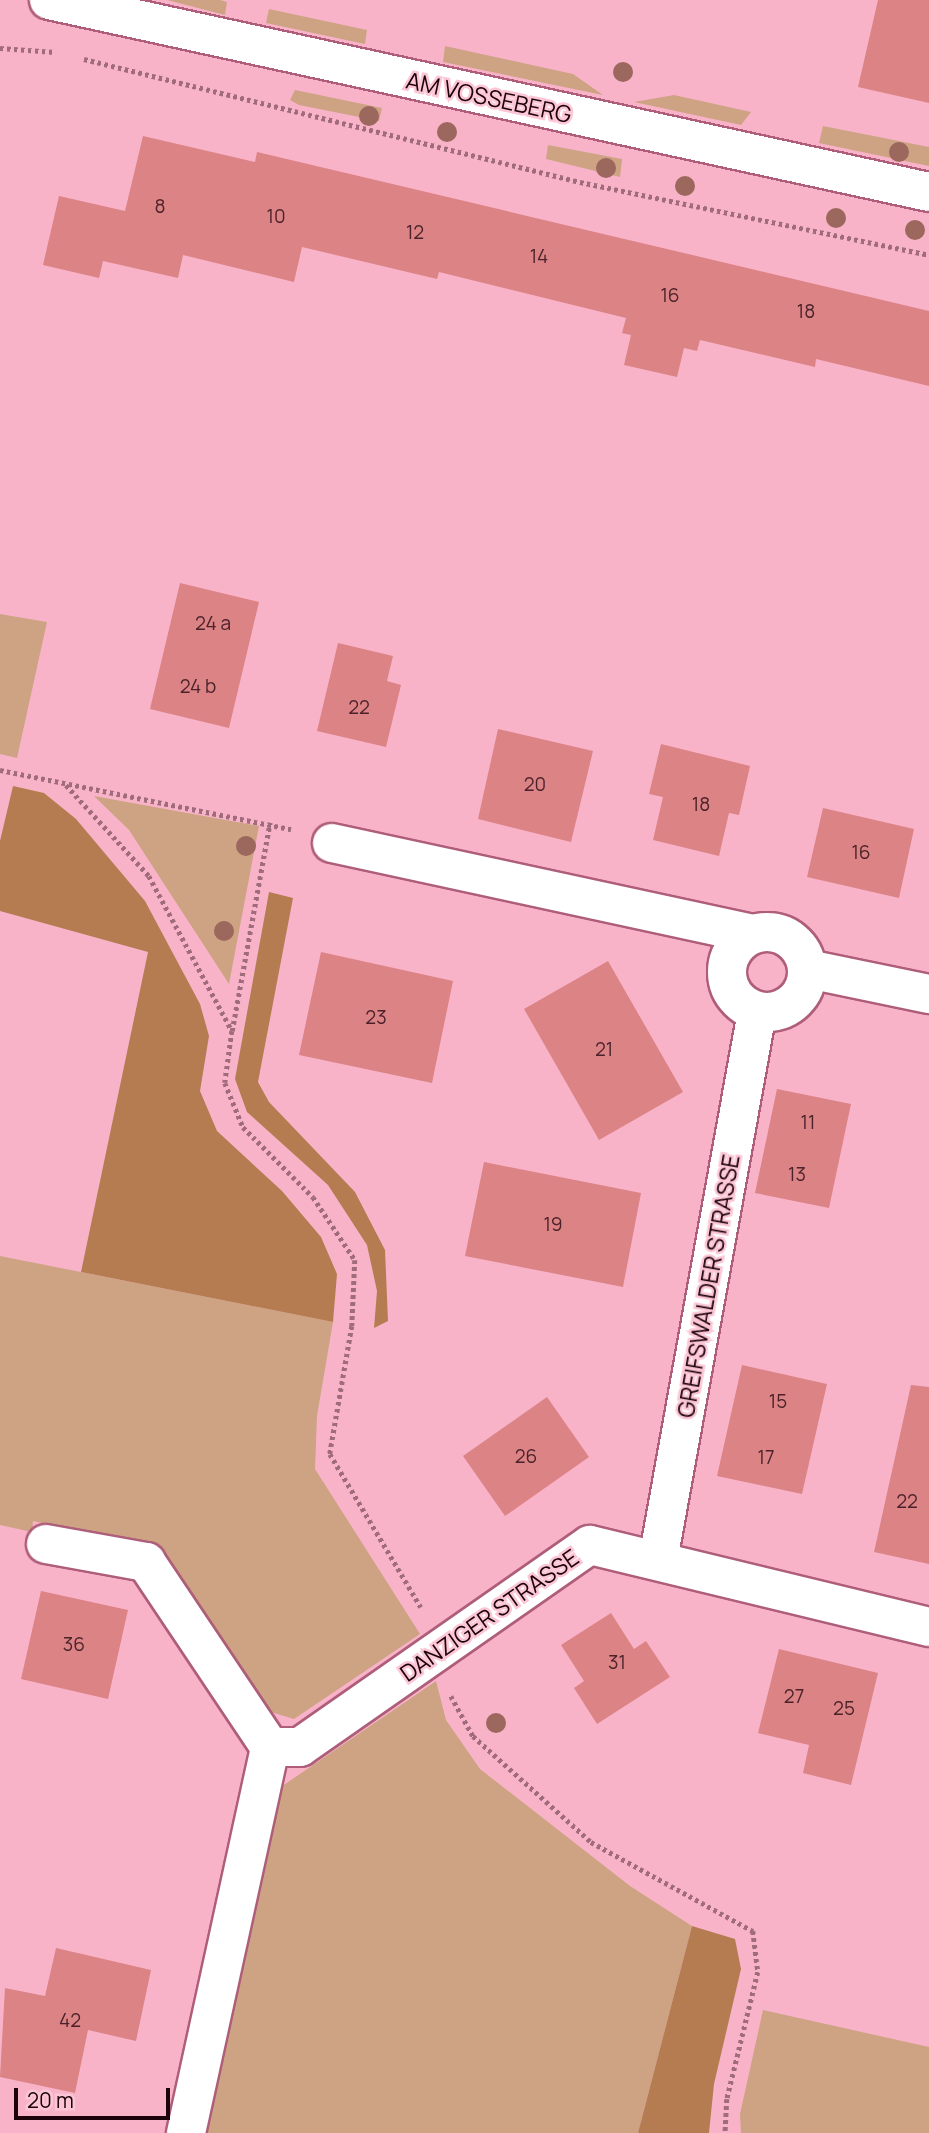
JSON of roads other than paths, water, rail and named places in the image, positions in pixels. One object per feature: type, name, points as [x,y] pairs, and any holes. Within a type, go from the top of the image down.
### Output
[{"type":"street","name":"AM VOSSEBERG","points":[[50,0],[929,192]]},
{"type":"street","points":[[332,843],[753,934],[787,936],[797,944],[808,969],[799,998],[787,1008],[757,1012],[739,1002],[728,985],[732,955],[753,934]]},
{"type":"street","points":[[808,969],[929,994]]},
{"type":"street","name":"GREIFSWALDER STRASSE","points":[[658,1560],[757,1012]]},
{"type":"street","points":[[46,1544],[146,1562],[270,1747],[186,2133]]},
{"type":"street","name":"DANZIGER STRASSE","points":[[270,1747],[300,1747],[590,1545],[929,1627]]}]
